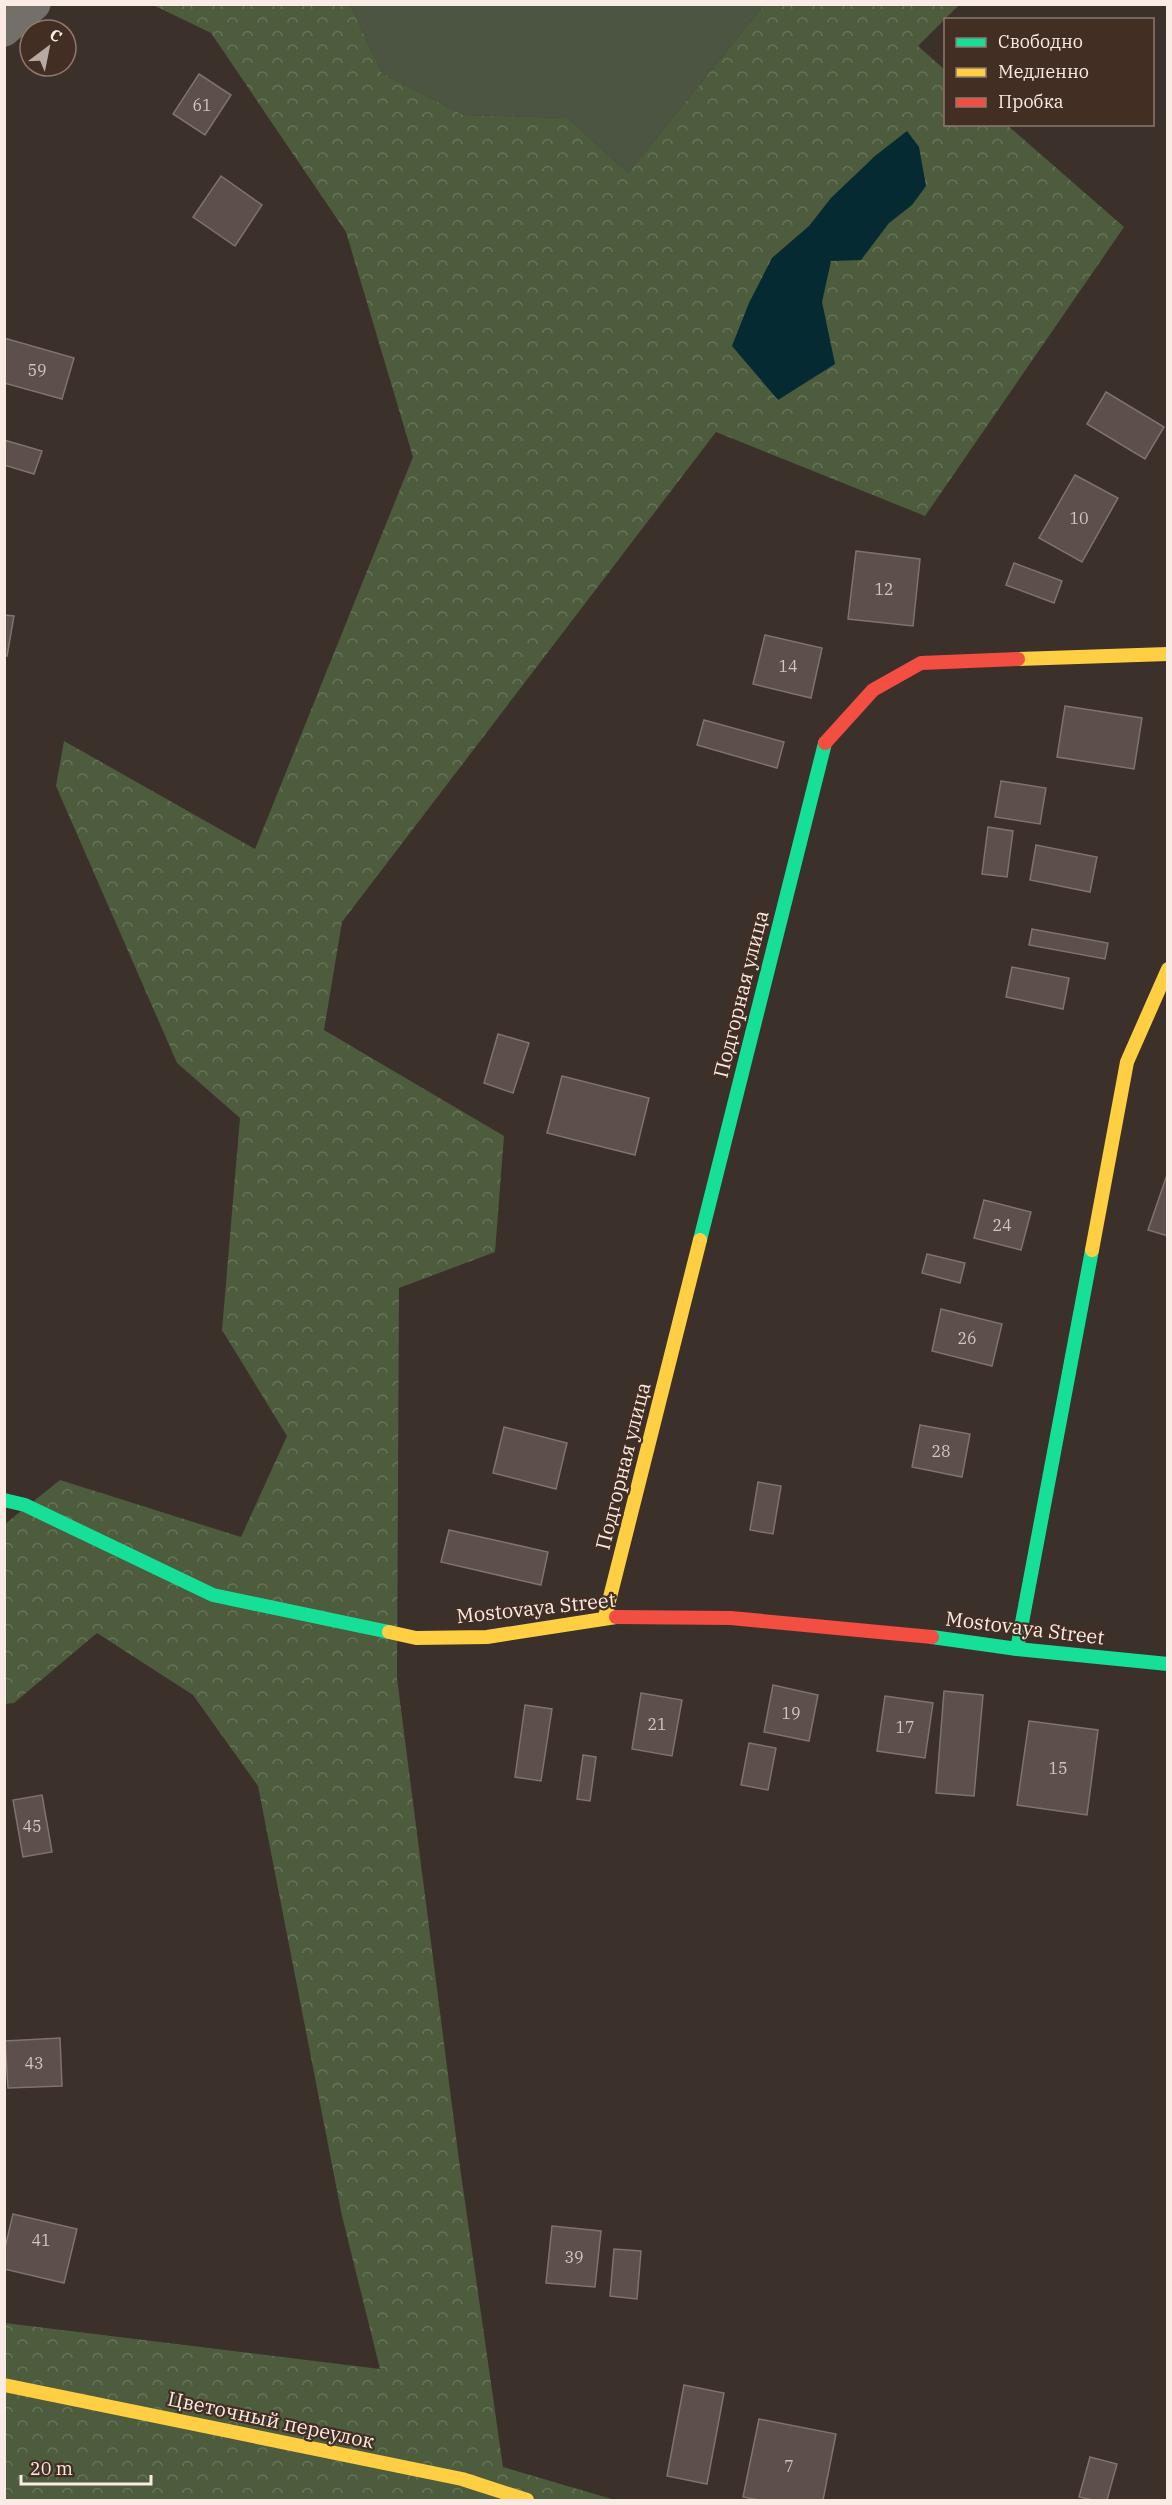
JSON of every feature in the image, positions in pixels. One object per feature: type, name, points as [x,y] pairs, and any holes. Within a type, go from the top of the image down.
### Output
[{"type":"street","points":[[4,30],[34,4]]},
{"type":"street","name":"Подгорная улица","points":[[605,1617],[825,742],[873,690],[921,663],[1167,654]]},
{"type":"street","points":[[1017,1649],[1127,1062],[1167,969]]},
{"type":"street","name":"Mostovaya Street","points":[[4,1500],[25,1505],[213,1595],[416,1638],[487,1637],[605,1617],[731,1618],[907,1633],[1017,1649],[1167,1664]]},
{"type":"street","name":"Цветочный переулок","points":[[4,2385],[462,2479],[527,2500]]},
{"type":"green space","points":[[153,5],[350,5],[382,73],[463,115],[568,118],[628,173],[764,5],[959,5],[918,46],[944,69],[944,126],[1008,126],[1124,227],[925,516],[716,432],[342,922],[324,1030],[504,1136],[495,1252],[399,1288],[397,1678],[459,2160],[503,2467],[615,2500],[5,2500],[5,2323],[380,2369],[342,2216],[258,1786],[193,1695],[97,1633],[14,1703],[5,1704],[5,1524],[60,1480],[241,1537],[287,1436],[222,1330],[240,1118],[177,1063],[56,786],[64,741],[255,849],[413,457],[346,232],[211,33]]},
{"type":"green space","points":[[350,5],[764,5],[628,173],[568,118],[463,115],[382,73]]},
{"type":"water","points":[[907,131],[919,147],[926,186],[912,205],[889,223],[861,260],[831,261],[822,302],[835,364],[778,400],[732,346],[749,303],[772,258],[809,226],[831,198],[875,156]]},
{"type":"building","points":[[199,74],[231,95],[205,135],[173,114]]},
{"type":"building","points":[[221,176],[262,205],[235,246],[193,217]]},
{"type":"building","points":[[4,338],[74,358],[62,399],[4,383]]},
{"type":"building","points":[[1106,392],[1164,427],[1145,459],[1087,424]]},
{"type":"building","points":[[4,440],[42,451],[34,474],[4,465]]},
{"type":"building","points":[[1075,475],[1118,498],[1082,562],[1039,538]]},
{"type":"building","points":[[856,551],[920,559],[913,626],[848,619]]},
{"type":"building","points":[[1014,563],[1062,581],[1054,603],[1006,585]]},
{"type":"building","points":[[4,615],[14,616],[7,656],[4,655]]},
{"type":"building","points":[[765,635],[822,648],[811,698],[753,684]]},
{"type":"building","points":[[1065,706],[1142,718],[1134,769],[1057,757]]},
{"type":"building","points":[[704,720],[784,742],[777,768],[697,745]]},
{"type":"building","points":[[1001,781],[1046,788],[1040,824],[995,817]]},
{"type":"building","points":[[988,827],[1013,831],[1007,877],[982,874]]},
{"type":"building","points":[[1036,845],[1097,857],[1090,892],[1030,880]]},
{"type":"building","points":[[1032,929],[1108,943],[1105,959],[1029,945]]},
{"type":"building","points":[[1012,967],[1069,978],[1063,1009],[1006,997]]},
{"type":"building","points":[[498,1034],[529,1043],[513,1093],[484,1083]]},
{"type":"building","points":[[562,1076],[649,1098],[635,1155],[547,1133]]},
{"type":"building","points":[[1168,1172],[1168,1236],[1148,1230]]},
{"type":"building","points":[[984,1200],[1031,1212],[1021,1250],[974,1238]]},
{"type":"building","points":[[927,1254],[965,1263],[960,1283],[922,1273]]},
{"type":"building","points":[[941,1309],[1002,1324],[992,1366],[932,1351]]},
{"type":"building","points":[[920,1425],[970,1434],[962,1477],[912,1467]]},
{"type":"building","points":[[504,1427],[567,1443],[556,1489],[493,1473]]},
{"type":"building","points":[[758,1482],[781,1486],[773,1534],[750,1530]]},
{"type":"building","points":[[449,1530],[548,1552],[541,1585],[441,1562]]},
{"type":"building","points":[[773,1685],[818,1695],[809,1741],[764,1732]]},
{"type":"building","points":[[944,1691],[983,1695],[974,1796],[936,1793]]},
{"type":"building","points":[[641,1693],[682,1700],[672,1756],[632,1749]]},
{"type":"building","points":[[885,1696],[933,1703],[925,1758],[877,1751]]},
{"type":"building","points":[[525,1705],[552,1709],[541,1781],[515,1777]]},
{"type":"building","points":[[1029,1721],[1098,1730],[1087,1815],[1017,1805]]},
{"type":"building","points":[[749,1743],[776,1748],[768,1790],[741,1785]]},
{"type":"building","points":[[583,1755],[596,1757],[590,1801],[577,1799]]},
{"type":"building","points":[[42,1795],[52,1852],[23,1857],[13,1800]]},
{"type":"building","points":[[60,2038],[62,2086],[8,2088],[5,2041]]},
{"type":"building","points":[[13,2214],[77,2229],[64,2283],[4,2269],[4,2252]]},
{"type":"building","points":[[552,2226],[601,2231],[595,2287],[546,2283]]},
{"type":"building","points":[[614,2249],[641,2251],[637,2299],[610,2296]]},
{"type":"building","points":[[684,2385],[724,2393],[707,2484],[667,2476]]},
{"type":"building","points":[[759,2419],[836,2434],[823,2500],[759,2500],[743,2497]]},
{"type":"building","points":[[1090,2457],[1117,2464],[1107,2500],[1079,2497]]},
{"type":"traffic: fast","points":[[700,1240],[825,743]]},
{"type":"traffic: fast","points":[[1017,1649],[1092,1250]]},
{"type":"traffic: fast","points":[[4,1500],[25,1505],[213,1595],[389,1632]]},
{"type":"traffic: fast","points":[[932,1637],[1017,1649],[1168,1664]]},
{"type":"traffic: slow","points":[[1018,659],[1168,654]]},
{"type":"traffic: slow","points":[[1092,1250],[1127,1062],[1168,969]]},
{"type":"traffic: slow","points":[[605,1617],[700,1240]]},
{"type":"traffic: slow","points":[[389,1632],[416,1638],[487,1637],[616,1617]]},
{"type":"traffic: slow","points":[[4,2385],[462,2479],[527,2500]]},
{"type":"traffic: jam","points":[[825,743],[873,690],[921,663],[1018,659]]},
{"type":"traffic: jam","points":[[616,1617],[731,1618],[932,1637]]}]
